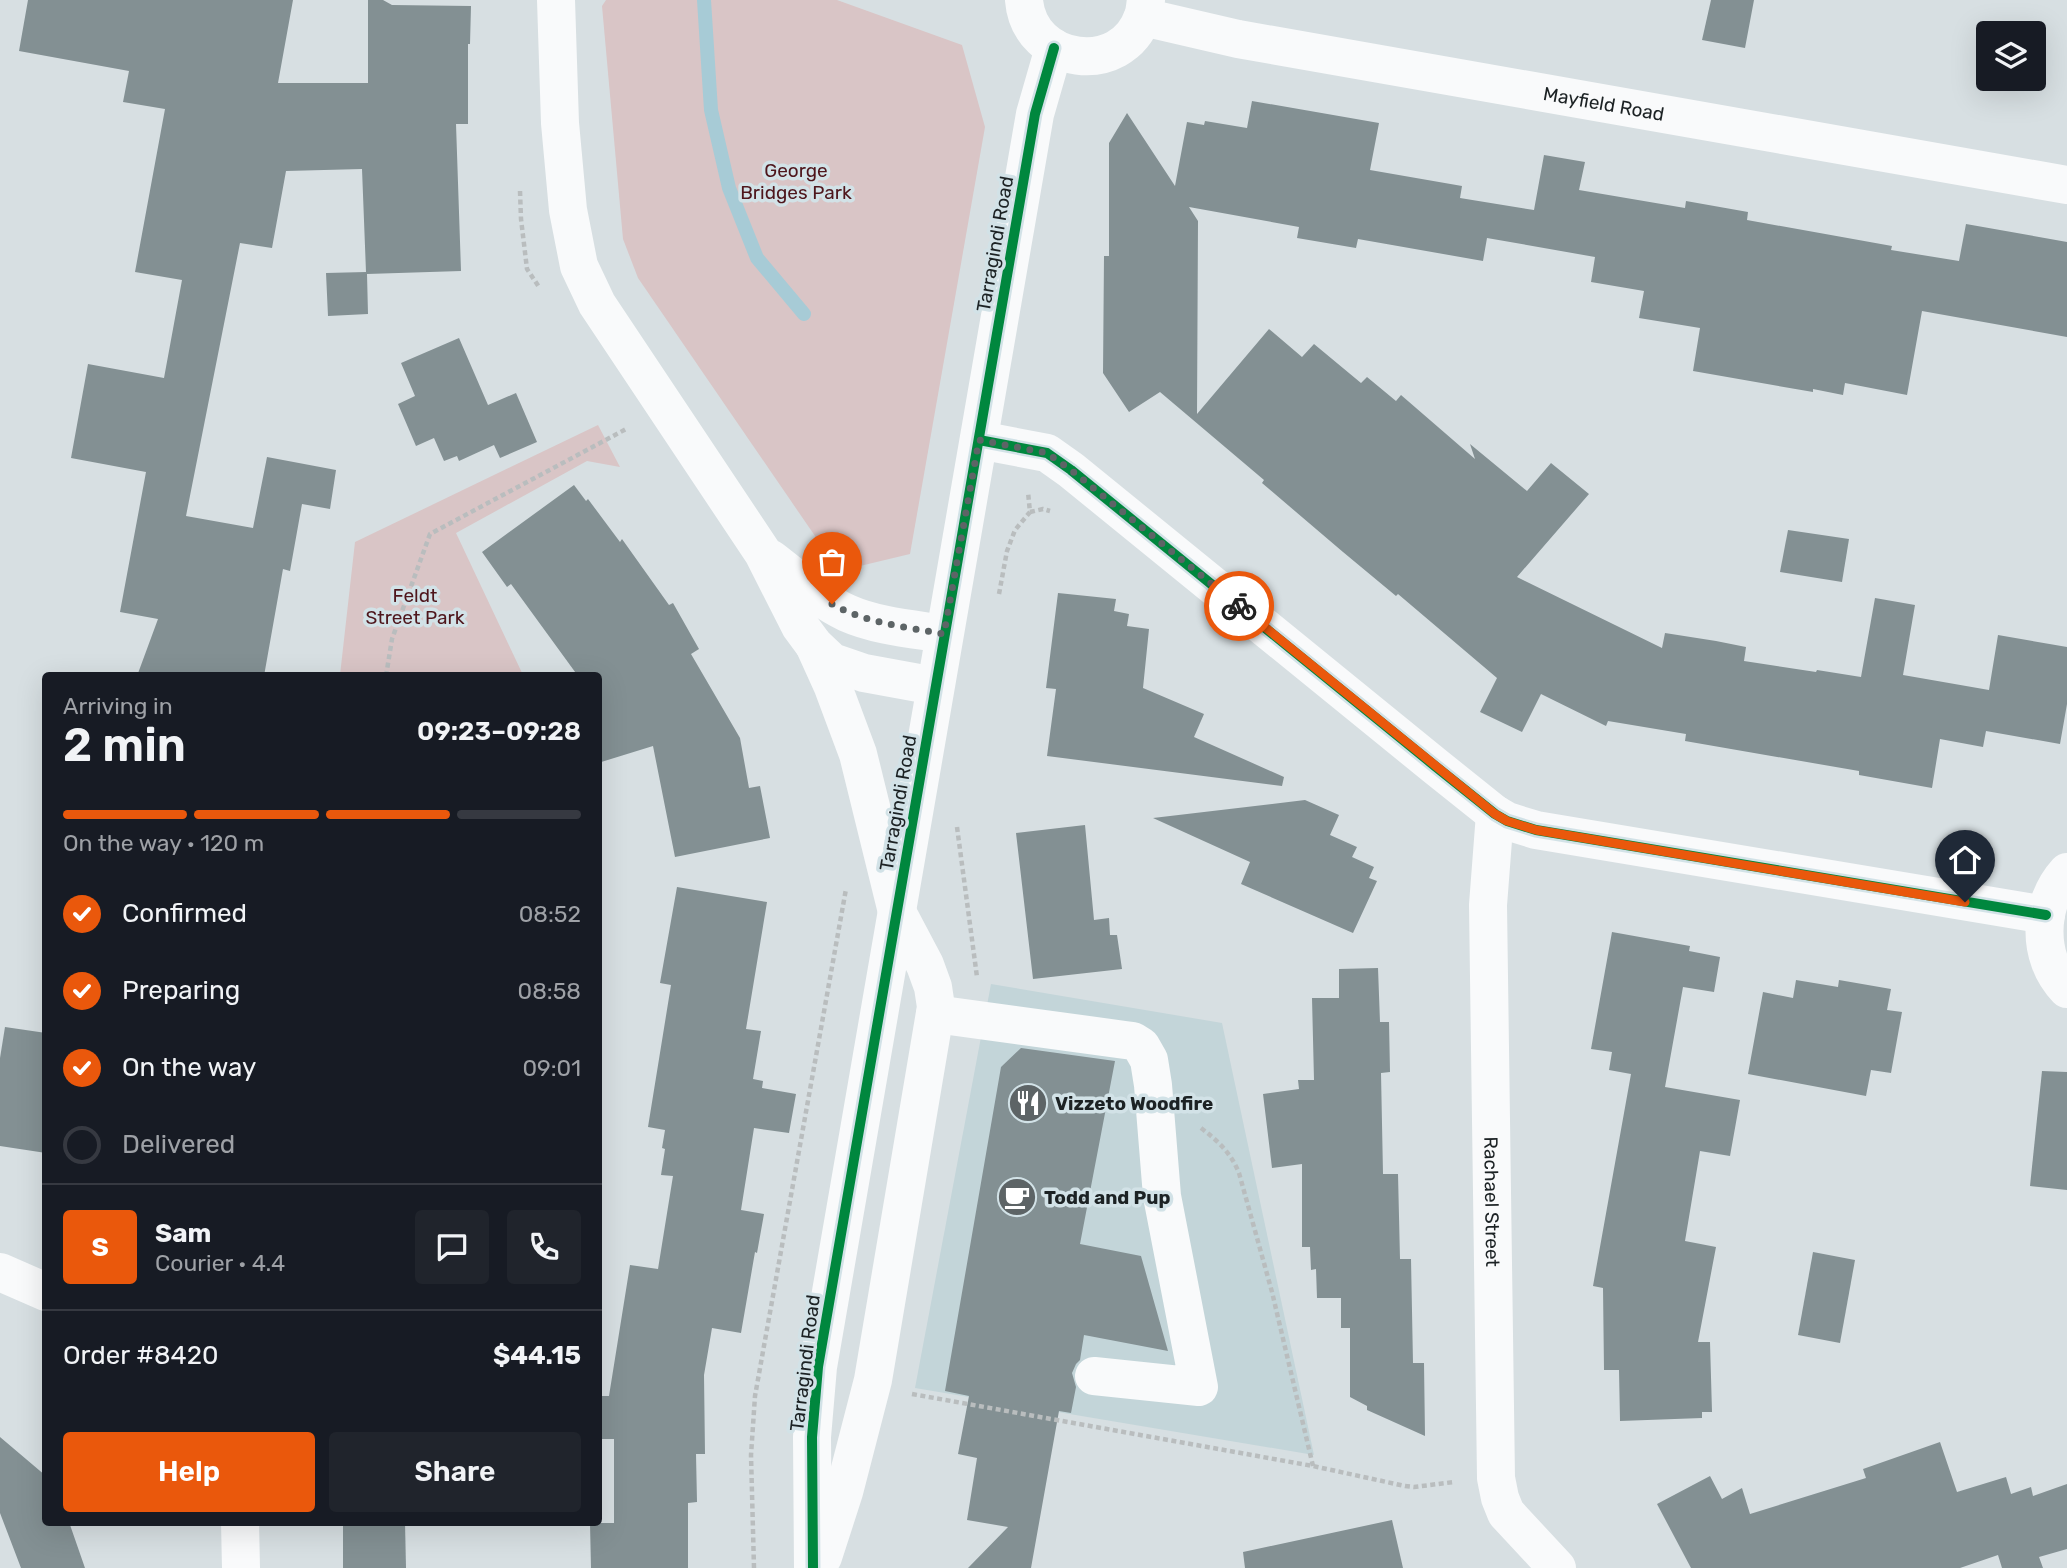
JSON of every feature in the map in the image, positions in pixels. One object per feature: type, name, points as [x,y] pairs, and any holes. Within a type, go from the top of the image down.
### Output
[{"type":"street","points":[[556,0],[559,123],[568,210],[579,266],[597,304],[764,553],[800,626],[814,645],[832,662],[873,675],[935,686]]},
{"type":"street","points":[[1024,0],[1024,9],[1030,25],[1040,38],[1070,55],[1088,57],[1106,53],[1122,45],[1135,32],[1145,8]]},
{"type":"street","name":"Mayfield Road","points":[[1145,8],[1238,39],[2067,185]]},
{"type":"street","name":"Tarragindi Road","points":[[814,1568],[812,1437],[818,1367],[1035,114],[1054,48]]},
{"type":"street","points":[[979,440],[1047,453],[1071,470],[1507,821],[1536,830],[2046,915]]},
{"type":"street","points":[[764,553],[818,596],[847,613],[880,623],[944,634]]},
{"type":"street","points":[[814,645],[858,754],[897,912],[930,977],[935,997],[935,1014],[873,1380],[844,1492],[819,1568]]},
{"type":"street","name":"Rachael Street","points":[[1495,814],[1488,905],[1496,1478],[1506,1513],[1557,1568]]},
{"type":"street","points":[[2067,872],[2049,900],[2045,944],[2049,958],[2067,989]]},
{"type":"street","points":[[935,1014],[1133,1041],[1141,1046],[1149,1060],[1162,1196],[1199,1387],[1094,1377]]},
{"type":"street","points":[[0,1272],[42,1290]]},
{"type":"street","points":[[240,1526],[241,1568]]},
{"type":"path","points":[[520,179],[521,219],[527,269],[541,291]]},
{"type":"path","points":[[387,672],[392,639],[430,534],[638,422]]},
{"type":"path","points":[[628,428],[635,438]]},
{"type":"path","points":[[754,1568],[751,1455],[755,1396],[848,879]]},
{"type":"path","points":[[1154,1104],[1201,1128],[1216,1139],[1234,1160],[1272,1293],[1313,1466]]},
{"type":"path","points":[[904,1393],[1313,1466],[1405,1486],[1455,1482]]},
{"type":"shaded area","points":[[991,984],[1222,1023],[1314,1455],[915,1388]]},
{"type":"green space","name":"George Bridges Park","points":[[606,0],[837,0],[962,45],[985,127],[910,554],[839,571],[638,278],[623,239],[602,6]]},
{"type":"green space","name":"Feldt Street Park","points":[[598,425],[620,467],[587,461],[456,533],[522,672],[340,672],[355,542]]},
{"type":"building","points":[[28,0],[293,0],[278,83],[368,83],[368,0],[383,0],[392,5],[471,6],[468,124],[456,124],[461,271],[367,274],[368,314],[328,316],[326,273],[366,272],[362,169],[286,171],[272,248],[240,243],[186,516],[253,528],[267,457],[336,470],[330,509],[302,504],[290,571],[283,569],[265,672],[138,672],[158,619],[120,612],[146,472],[71,458],[88,364],[164,378],[182,280],[135,272],[165,109],[123,102],[129,71],[19,51]]},
{"type":"building","points":[[1711,0],[1754,0],[1745,48],[1702,40]]},
{"type":"building","points":[[1252,101],[1379,123],[1370,170],[1462,186],[1460,198],[1534,210],[1544,155],[1585,162],[1579,190],[1685,208],[1686,201],[1748,212],[1747,220],[1892,246],[1891,250],[1959,261],[1966,224],[2067,242],[2067,337],[1922,311],[1907,395],[1845,383],[1843,395],[1693,371],[1700,328],[1639,318],[1644,291],[1591,282],[1595,257],[1487,238],[1483,261],[1358,239],[1356,248],[1297,238],[1299,227],[1189,207],[1198,221],[1197,414],[1269,329],[1302,357],[1314,344],[1361,383],[1367,377],[1396,401],[1401,395],[1475,459],[1470,444],[1527,491],[1551,463],[1589,494],[1517,577],[1662,648],[1665,633],[1746,647],[1744,661],[1816,672],[1861,677],[1875,598],[1915,605],[1903,675],[1989,690],[1998,635],[2067,647],[2067,704],[2060,744],[1986,731],[1983,747],[1940,739],[1932,788],[1859,775],[1859,771],[1685,741],[1686,734],[1608,721],[1606,726],[1541,694],[1522,732],[1480,712],[1497,678],[1398,594],[1396,596],[1343,552],[1262,483],[1264,480],[1160,392],[1129,412],[1103,373],[1104,256],[1109,256],[1109,143],[1127,113],[1175,186],[1187,122],[1204,125],[1205,121],[1247,128]]},
{"type":"building","points":[[459,338],[488,405],[516,393],[537,442],[500,458],[494,445],[459,461],[457,456],[444,461],[434,438],[416,446],[398,404],[415,396],[401,363]]},
{"type":"building","points":[[574,485],[586,501],[588,499],[620,542],[622,539],[669,605],[673,603],[699,649],[691,654],[740,738],[749,788],[760,786],[770,838],[675,857],[653,746],[602,762],[602,672],[575,672],[511,584],[507,587],[482,552]]},
{"type":"building","points":[[1788,530],[1849,539],[1842,582],[1780,572]]},
{"type":"building","points":[[1058,593],[1116,599],[1114,611],[1129,614],[1127,626],[1149,629],[1143,688],[1204,714],[1194,737],[1284,777],[1282,786],[1047,756],[1056,689],[1046,688]]},
{"type":"building","points":[[1305,800],[1339,815],[1330,835],[1357,847],[1352,857],[1374,867],[1369,878],[1377,881],[1353,933],[1241,884],[1250,862],[1153,818]]},
{"type":"building","points":[[1085,825],[1094,920],[1109,918],[1110,935],[1117,935],[1122,969],[1033,979],[1016,833]]},
{"type":"building","points":[[677,887],[767,902],[746,1029],[761,1031],[753,1079],[763,1081],[762,1088],[796,1094],[789,1133],[754,1128],[741,1210],[764,1214],[741,1333],[712,1328],[704,1375],[705,1454],[696,1454],[697,1502],[688,1503],[688,1568],[591,1568],[590,1526],[614,1523],[614,1439],[602,1439],[602,1396],[609,1396],[630,1265],[658,1269],[673,1176],[661,1175],[665,1130],[648,1127],[671,985],[660,983]]},
{"type":"building","points":[[1612,932],[1690,946],[1689,951],[1720,957],[1714,992],[1683,987],[1665,1087],[1740,1100],[1730,1156],[1700,1151],[1685,1241],[1716,1247],[1698,1342],[1710,1342],[1712,1412],[1702,1412],[1702,1418],[1620,1421],[1619,1370],[1604,1370],[1603,1288],[1593,1286],[1631,1074],[1609,1070],[1612,1052],[1591,1049]]},
{"type":"building","points":[[1378,968],[1380,1022],[1389,1022],[1390,1072],[1381,1073],[1383,1174],[1398,1174],[1400,1259],[1411,1259],[1413,1363],[1424,1363],[1425,1436],[1367,1410],[1367,1406],[1350,1397],[1350,1328],[1341,1328],[1341,1298],[1317,1298],[1316,1269],[1311,1270],[1310,1247],[1302,1247],[1302,1164],[1272,1168],[1263,1094],[1299,1089],[1298,1080],[1314,1080],[1312,998],[1339,998],[1339,969]]},
{"type":"building","points":[[1796,980],[1838,987],[1839,980],[1891,989],[1887,1010],[1902,1012],[1891,1073],[1871,1070],[1866,1096],[1748,1074],[1763,992],[1793,998]]},
{"type":"building","points":[[5,1027],[42,1032],[42,1152],[0,1146],[0,1058]]},
{"type":"building","points":[[1021,1048],[1115,1061],[1080,1244],[1141,1256],[1168,1351],[1084,1335],[1080,1360],[1072,1373],[1076,1387],[1071,1413],[1059,1411],[1031,1568],[968,1568],[1008,1527],[967,1520],[977,1458],[958,1454],[969,1396],[945,1391],[1001,1067]]},
{"type":"building","points":[[2042,1071],[2067,1072],[2067,1190],[2030,1186]]},
{"type":"building","points":[[1813,1252],[1855,1260],[1840,1343],[1798,1335]]},
{"type":"building","points":[[0,1437],[42,1473],[42,1526],[70,1526],[85,1568],[21,1568],[0,1513]]},
{"type":"building","points":[[1940,1442],[1957,1492],[2006,1477],[2011,1494],[2031,1487],[2033,1496],[2067,1484],[2067,1549],[2039,1557],[2043,1568],[2002,1568],[1998,1555],[1960,1568],[1691,1568],[1657,1504],[1710,1476],[1722,1499],[1742,1488],[1750,1514],[1866,1478],[1863,1469]]},
{"type":"building","points":[[1392,1520],[1403,1568],[1245,1568],[1243,1552]]},
{"type":"building","points":[[343,1526],[405,1526],[406,1568],[343,1568]]},
{"type":"waterway","points":[[704,0],[711,110],[729,188],[757,258],[804,314]]},
{"type":"cycle path","points":[[813,1568],[812,1437],[818,1367],[1035,114],[1054,48]]},
{"type":"cycle path","points":[[979,440],[1047,453],[1071,470],[1435,766],[1507,821],[1536,830],[2046,915]]},
{"type":"way so far","points":[[832,604],[864,619],[944,634],[979,440],[1047,453],[1239,606]]},
{"type":"place","name":"Vizzeto Woodfire","points":[[1028,1103]]},
{"type":"place","name":"Todd and Pup","points":[[1017,1197]]},
{"type":"route","points":[[1239,606],[1435,766],[1507,821],[1536,830],[1965,902]]}]
